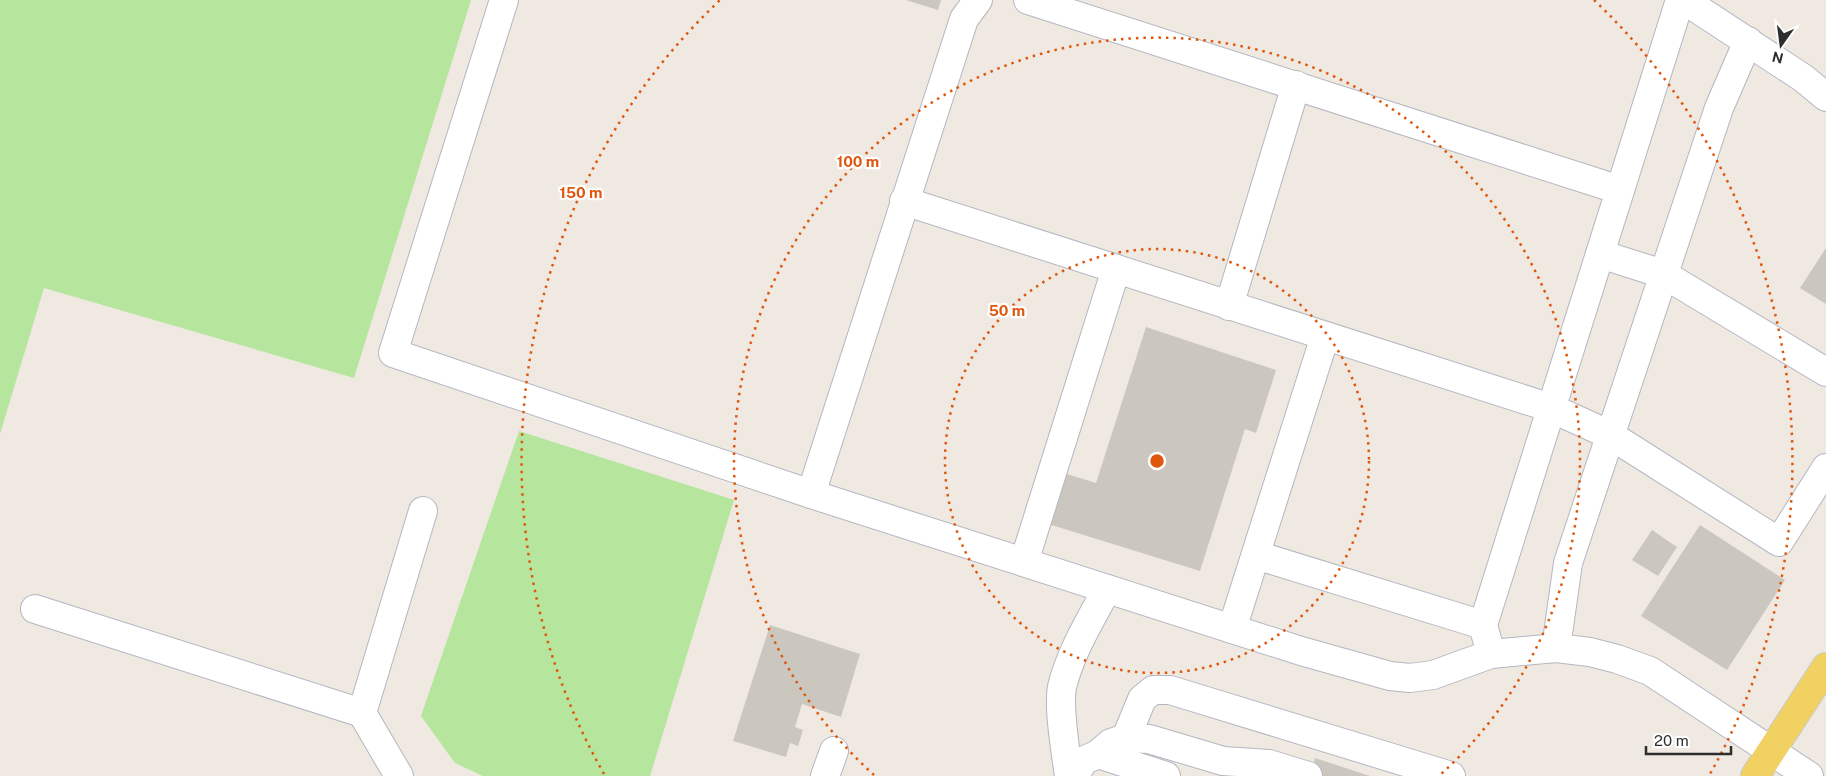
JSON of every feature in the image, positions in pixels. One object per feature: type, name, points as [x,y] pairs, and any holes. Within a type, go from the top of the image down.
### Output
[{"type":"main road","points":[[1755,776],[1826,667]]},
{"type":"lane","points":[[504,0],[393,353],[811,494],[1232,629],[1390,676],[1410,678],[1433,675],[1492,654],[1556,648],[1590,652],[1650,671],[1808,776]]},
{"type":"lane","points":[[811,494],[964,18],[978,0]]},
{"type":"lane","points":[[1028,0],[1620,190]]},
{"type":"lane","points":[[1492,654],[1483,625],[1680,0]]},
{"type":"lane","points":[[1684,0],[1803,78],[1826,98]]},
{"type":"lane","points":[[1556,648],[1568,564],[1719,108],[1748,42]]},
{"type":"lane","points":[[1229,306],[1296,85]]},
{"type":"lane","points":[[904,201],[1551,408],[1610,436],[1779,542],[1826,468]]},
{"type":"lane","points":[[1600,254],[1663,274],[1826,372]]},
{"type":"lane","points":[[1024,562],[1116,269]]},
{"type":"lane","points":[[1232,629],[1325,336]]},
{"type":"lane","points":[[362,713],[423,510]]},
{"type":"lane","points":[[1256,554],[1483,625]]},
{"type":"lane","points":[[1071,776],[1064,742],[1062,688],[1075,652],[1107,589]]},
{"type":"lane","points":[[35,609],[362,713],[399,776]]},
{"type":"lane","points":[[1126,738],[1142,699],[1153,690],[1170,690],[1452,776]]},
{"type":"lane","points":[[1071,776],[1084,760],[1098,754],[1111,743],[1126,738],[1149,738],[1223,761],[1270,764],[1308,776]]},
{"type":"lane","points":[[1098,754],[1166,776]]},
{"type":"green space","points":[[0,0],[471,0],[354,378],[44,288],[0,434]]},
{"type":"green space","points":[[519,431],[734,500],[650,776],[483,776],[455,763],[421,716]]},
{"type":"building","points":[[906,0],[941,0],[938,10]]},
{"type":"building","points":[[1826,248],[1826,304],[1800,288]]},
{"type":"building","points":[[1146,327],[1276,370],[1256,433],[1245,429],[1200,571],[1045,523],[1060,472],[1096,483]]},
{"type":"building","points":[[1700,525],[1785,580],[1727,670],[1641,616]]},
{"type":"building","points":[[1652,530],[1677,547],[1658,576],[1632,560]]},
{"type":"building","points":[[770,625],[860,654],[841,717],[802,704],[795,727],[803,730],[798,746],[790,743],[786,757],[733,741]]},
{"type":"building","points":[[1315,758],[1370,776],[1309,776]]}]
